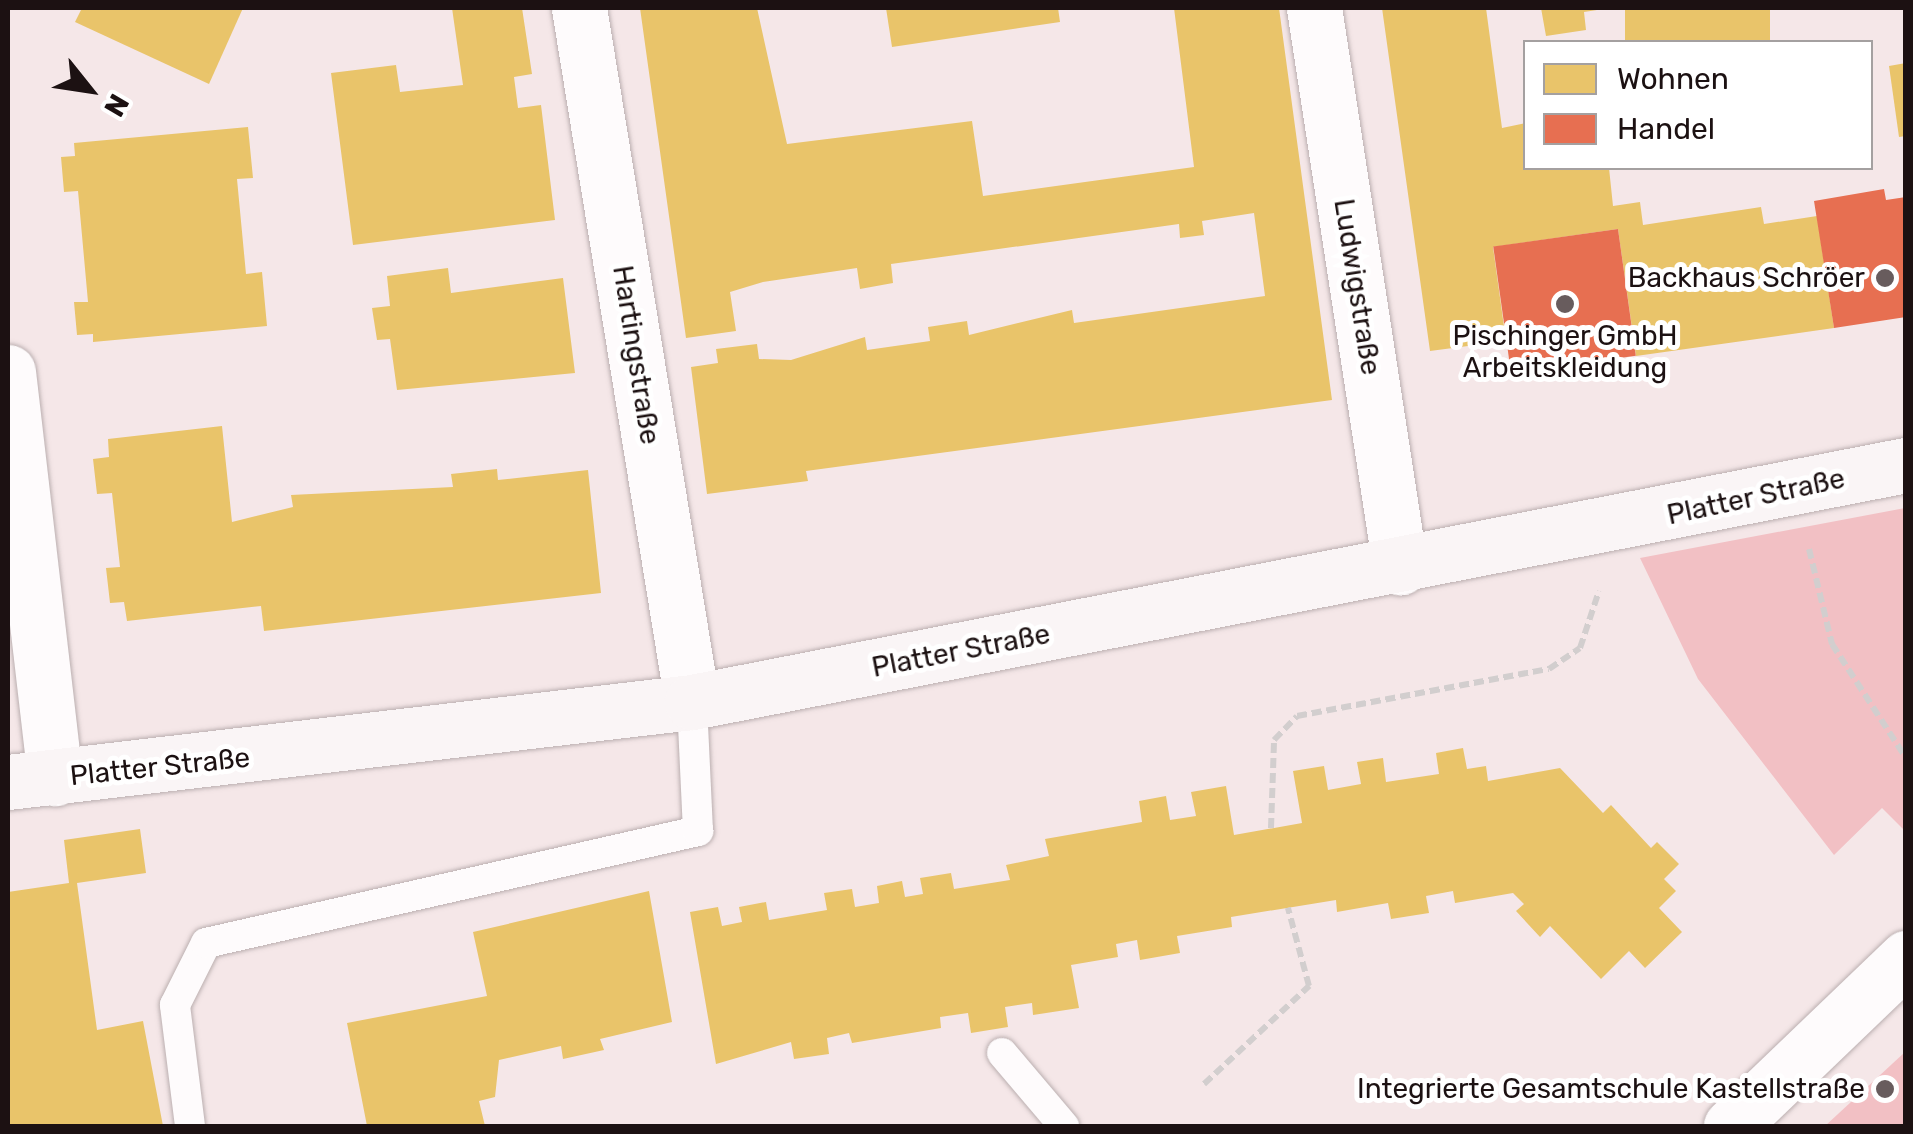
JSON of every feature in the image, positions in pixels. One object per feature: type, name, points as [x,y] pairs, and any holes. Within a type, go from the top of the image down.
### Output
[{"type":"main road","name":"Platter Straße","points":[[31,780],[692,702],[1604,530],[1906,465]]},
{"type":"street","name":"Hartingstraße","points":[[580,8],[692,702]]},
{"type":"street","name":"Ludwigstraße","points":[[1314,8],[1400,567]]},
{"type":"street","points":[[8,372],[31,780]]},
{"type":"street","points":[[1731,1126],[1906,958]]},
{"type":"lane","points":[[190,1126],[175,1005],[206,943],[698,832],[692,702]]},
{"type":"lane","points":[[1002,1052],[1064,1126]]},
{"type":"path","points":[[1799,486],[1832,644],[1906,758]]},
{"type":"path","points":[[1270,828],[1274,740],[1297,716],[1549,669],[1580,648],[1598,602],[1604,530]]},
{"type":"path","points":[[1204,1084],[1309,986],[1288,908]]},
{"type":"shaded area","points":[[1905,508],[1905,831],[1882,808],[1834,855],[1698,679],[1640,558]]},
{"type":"shaded area","name":"Integrierte Gesamtschule Kastellstraße","points":[[1905,1052],[1905,1126],[1825,1126]]},
{"type":"building: Wohnen","points":[[82,8],[243,8],[209,84],[75,22]]},
{"type":"building: Wohnen","points":[[452,8],[522,8],[532,74],[514,77],[518,108],[541,105],[555,220],[353,245],[331,73],[396,65],[400,92],[463,85]]},
{"type":"building: Wohnen","points":[[640,8],[757,8],[787,144],[972,121],[983,196],[1194,167],[1174,8],[1279,8],[1332,400],[806,471],[808,481],[707,494],[691,367],[718,363],[716,349],[757,344],[759,359],[791,360],[865,337],[867,350],[930,341],[928,327],[967,321],[969,335],[1072,310],[1074,323],[1265,296],[1254,213],[1202,221],[1204,235],[1180,238],[1179,224],[891,264],[893,283],[860,289],[857,268],[763,282],[730,292],[736,331],[686,338]]},
{"type":"building: Wohnen","points":[[886,8],[1058,8],[1060,22],[892,47]]},
{"type":"building: Wohnen","points":[[1382,8],[1486,8],[1502,128],[1523,124],[1523,170],[1609,170],[1613,206],[1640,202],[1643,225],[1761,207],[1764,224],[1817,216],[1834,328],[1636,356],[1618,229],[1493,247],[1506,341],[1430,351]]},
{"type":"building: Wohnen","points":[[1541,8],[1597,10],[1584,12],[1586,30],[1546,36]]},
{"type":"building: Wohnen","points":[[1625,8],[1770,8],[1770,40],[1625,40]]},
{"type":"building: Wohnen","points":[[1906,63],[1906,136],[1899,137],[1889,66]]},
{"type":"building: Wohnen","points":[[248,127],[253,178],[237,179],[246,274],[262,272],[267,326],[93,342],[93,334],[77,335],[74,302],[88,302],[78,191],[64,192],[61,157],[75,156],[74,143]]},
{"type":"building: Wohnen","points":[[448,268],[451,293],[563,278],[575,373],[397,390],[390,339],[377,340],[372,308],[390,306],[387,276]]},
{"type":"building: Wohnen","points":[[222,426],[232,522],[293,507],[291,495],[453,487],[451,474],[497,469],[498,480],[588,470],[601,593],[264,631],[261,606],[127,621],[124,602],[110,603],[106,568],[120,567],[112,493],[97,494],[93,459],[109,457],[108,439]]},
{"type":"building: Wohnen","points":[[1463,748],[1467,769],[1486,766],[1488,781],[1560,768],[1603,813],[1611,805],[1651,848],[1657,842],[1679,864],[1664,879],[1676,891],[1659,908],[1682,932],[1645,968],[1629,951],[1601,979],[1550,926],[1540,937],[1516,911],[1524,904],[1513,893],[1455,903],[1453,891],[1426,896],[1429,913],[1391,919],[1388,903],[1337,912],[1336,900],[1231,917],[1232,927],[1177,936],[1180,953],[1140,960],[1137,940],[1116,944],[1118,957],[1071,965],[1079,1008],[1033,1015],[1032,1003],[1005,1007],[1008,1027],[971,1033],[968,1013],[940,1017],[941,1028],[852,1043],[849,1033],[827,1038],[829,1054],[794,1059],[791,1042],[716,1064],[690,912],[718,907],[722,926],[742,922],[739,907],[766,902],[769,920],[827,910],[824,893],[852,889],[855,907],[879,903],[877,886],[902,881],[905,897],[923,894],[920,878],[951,873],[954,889],[1010,880],[1006,865],[1049,856],[1045,839],[1142,822],[1139,801],[1166,796],[1170,820],[1196,816],[1191,792],[1226,786],[1234,835],[1302,823],[1293,771],[1324,766],[1328,790],[1361,784],[1357,762],[1383,758],[1386,782],[1439,774],[1436,753]]},
{"type":"building: Wohnen","points":[[140,829],[146,873],[77,883],[97,1030],[143,1021],[163,1126],[8,1126],[8,892],[69,883],[64,840]]},
{"type":"building: Wohnen","points":[[649,891],[672,1022],[600,1039],[604,1050],[563,1059],[561,1046],[499,1060],[495,1097],[479,1101],[485,1126],[367,1126],[347,1023],[487,996],[473,932]]},
{"type":"building: Handel","points":[[1884,189],[1886,200],[1906,197],[1906,317],[1834,328],[1814,201]]},
{"type":"building: Handel","points":[[1618,229],[1636,356],[1511,373],[1493,247]]},
{"type":"place","name":"Backhaus Schröer","points":[[1885,278]]},
{"type":"place","name":"Pischinger GmbH Arbeitskleidung","points":[[1565,304]]},
{"type":"place","name":"Integrierte Gesamtschule Kastellstraße","points":[[1885,1089]]}]
